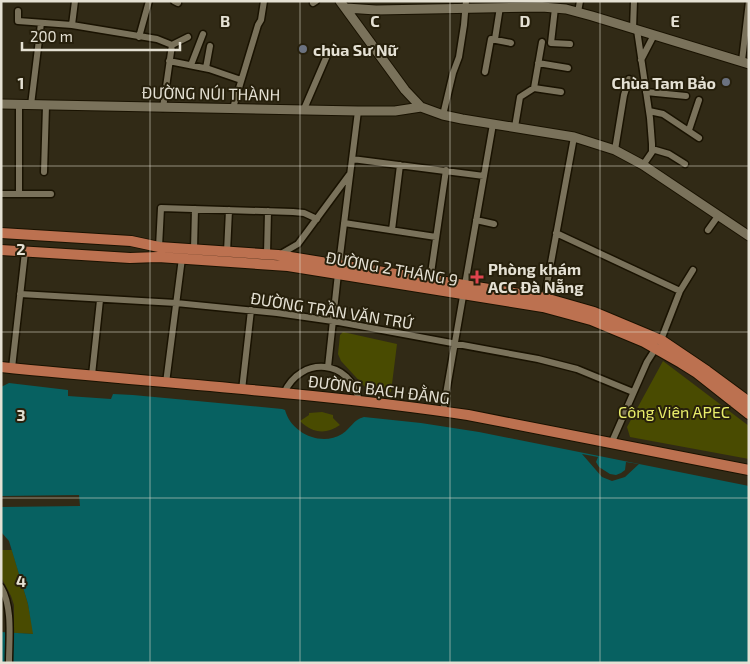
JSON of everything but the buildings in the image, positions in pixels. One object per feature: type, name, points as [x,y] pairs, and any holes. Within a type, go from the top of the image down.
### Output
[{"type":"main road","points":[[343,5],[371,10],[407,5],[500,7],[522,4],[556,6],[745,62]]},
{"type":"main road","points":[[343,5],[408,94],[421,107],[444,115],[574,137],[615,150],[643,166],[749,236]]},
{"type":"main road","points":[[359,27],[371,10]]},
{"type":"main road","name":"ĐƯỜNG NÚI THÀNH","points":[[1,104],[358,111],[395,111],[421,107]]},
{"type":"main road","name":"ĐƯỜNG 2 THÁNG 9","points":[[1,233],[131,241],[158,252],[182,258],[338,269],[430,280],[464,291]]},
{"type":"main road","points":[[1,239],[158,252]]},
{"type":"main road","points":[[1,244],[131,250]]},
{"type":"main road","name":"ĐƯỜNG 2 THÁNG 9","points":[[1,250],[130,258],[158,252],[194,249],[272,255],[305,259],[338,269],[594,312],[707,371],[749,402]]},
{"type":"main road","name":"ĐƯỜNG 2 THÁNG 9","points":[[658,344],[749,414]]},
{"type":"main road","name":"ĐƯỜNG BẠCH ĐẰNG","points":[[6,367],[359,401],[443,412],[749,470]]},
{"type":"street","points":[[72,26],[74,1]]},
{"type":"street","points":[[140,37],[149,1]]},
{"type":"street","points":[[578,12],[580,1]]},
{"type":"street","points":[[634,1],[635,30],[649,111],[652,149],[643,166]]},
{"type":"street","points":[[745,62],[749,1]]},
{"type":"street","points":[[233,108],[264,5]]},
{"type":"street","points":[[444,115],[453,73],[459,57],[465,5]]},
{"type":"street","points":[[556,6],[551,43],[570,44]]},
{"type":"street","points":[[496,39],[500,7]]},
{"type":"street","points":[[18,11],[18,21],[72,26],[157,39],[172,45],[188,37]]},
{"type":"street","points":[[31,105],[41,22]]},
{"type":"street","points":[[191,66],[203,34]]},
{"type":"street","points":[[641,60],[654,35]]},
{"type":"street","points":[[485,72],[491,39],[510,43]]},
{"type":"street","points":[[534,88],[542,42]]},
{"type":"street","points":[[163,108],[172,45]]},
{"type":"street","name":"ĐƯỜNG NÚI THÀNH","points":[[206,68],[210,46]]},
{"type":"street","points":[[304,109],[329,51]]},
{"type":"street","name":"ĐƯỜNG NÚI THÀNH","points":[[169,61],[206,68],[241,80]]},
{"type":"street","points":[[538,64],[568,68]]},
{"type":"street","points":[[615,150],[624,96],[629,79]]},
{"type":"street","points":[[515,127],[520,97],[534,88],[561,92]]},
{"type":"street","points":[[646,92],[686,96]]},
{"type":"street","points":[[689,130],[699,100]]},
{"type":"street","points":[[19,105],[19,194]]},
{"type":"street","points":[[44,172],[46,106]]},
{"type":"street","points":[[328,367],[358,111]]},
{"type":"street","points":[[649,111],[663,114],[699,138]]},
{"type":"street","points":[[443,412],[493,124]]},
{"type":"street","points":[[544,303],[574,137]]},
{"type":"street","points":[[652,149],[669,154],[684,164]]},
{"type":"street","points":[[352,159],[484,176]]},
{"type":"street","points":[[392,230],[400,165]]},
{"type":"street","points":[[430,280],[446,170]]},
{"type":"street","points":[[268,211],[272,255],[298,244],[350,174]]},
{"type":"street","points":[[1,194],[51,194]]},
{"type":"street","points":[[158,252],[161,208],[304,213],[317,218]]},
{"type":"street","points":[[194,249],[195,209]]},
{"type":"street","points":[[227,252],[229,210]]},
{"type":"street","points":[[708,230],[718,216]]},
{"type":"street","points":[[476,220],[494,224]]},
{"type":"street","points":[[344,223],[436,237]]},
{"type":"street","points":[[556,233],[680,291]]},
{"type":"street","points":[[298,244],[298,250],[305,259]]},
{"type":"street","points":[[6,367],[20,294],[25,252]]},
{"type":"street","points":[[166,383],[182,258]]},
{"type":"street","points":[[611,444],[647,362],[658,344],[680,291],[692,270]]},
{"type":"street","name":"ĐƯỜNG TRẦN VĂN TRỨ","points":[[20,294],[176,303],[251,310],[332,321],[538,359],[577,370],[633,392]]},
{"type":"street","points":[[92,375],[100,300]]},
{"type":"street","points":[[242,390],[251,310]]},
{"type":"street","points":[[284,394],[292,380],[304,370],[312,367],[328,367],[341,372],[351,382],[358,394],[359,401]]},
{"type":"street","points":[[1,587],[7,596],[9,663]]},
{"type":"green space","points":[[343,332],[397,344],[391,392],[365,387],[341,361],[338,354],[340,335]]},
{"type":"green space","name":"Công Viên APEC","points":[[663,361],[749,426],[749,459],[630,437],[627,427]]},
{"type":"green space","points":[[322,412],[333,415],[333,418],[340,425],[330,430],[319,431],[309,428],[300,421],[309,413]]},
{"type":"green space","points":[[1,550],[12,550],[28,604],[34,634],[14,633],[14,605],[1,577]]},
{"type":"water","points":[[9,383],[68,390],[68,396],[111,399],[113,394],[133,395],[282,409],[285,410],[293,425],[300,431],[308,436],[325,439],[334,438],[342,434],[357,420],[364,417],[421,423],[479,432],[749,486],[749,663],[1,663],[1,632],[33,634],[28,604],[9,541],[2,533],[1,507],[80,506],[79,495],[1,496],[1,387]]},
{"type":"pier","points":[[582,454],[598,457],[596,462],[599,467],[610,474],[616,475],[625,470],[626,462],[639,464],[625,477],[612,481],[602,477]]},
{"type":"place","name":"chùa Sư Nữ","points":[[303,49]]},
{"type":"place","name":"Chùa Tam Bảo","points":[[726,82]]},
{"type":"place","name":"Phòng khám ACC Đà Nẵng","points":[[477,277]]}]
